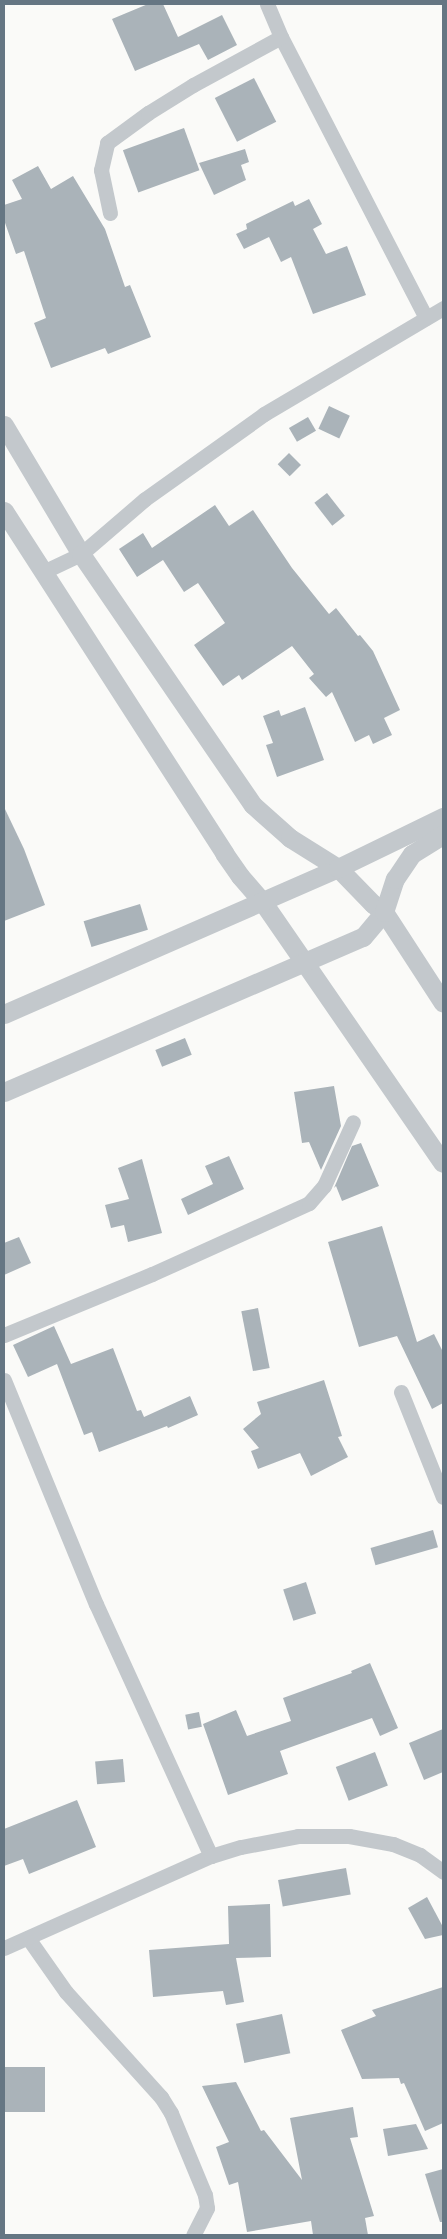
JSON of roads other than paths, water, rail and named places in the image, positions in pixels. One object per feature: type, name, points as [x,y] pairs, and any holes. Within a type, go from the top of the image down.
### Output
[{"type":"street","points":[[267,4],[281,38],[426,318]]},
{"type":"street","points":[[110,214],[101,170],[107,143],[148,113],[193,85],[281,38]]},
{"type":"street","points":[[43,572],[82,554],[145,499],[264,414],[443,308]]},
{"type":"street","points":[[4,425],[82,554],[253,805],[290,838],[338,868],[373,904],[384,912],[443,1003]]},
{"type":"street","points":[[4,510],[240,876],[262,901],[306,963],[443,1163]]},
{"type":"street","points":[[4,1014],[338,868],[443,817]]},
{"type":"street","points":[[4,1092],[363,937],[384,912],[395,879],[412,854],[443,835]]},
{"type":"street","points":[[4,1335],[152,1274],[309,1203],[324,1186],[353,1122]]},
{"type":"street","points":[[4,1380],[96,1604],[211,1856]]},
{"type":"street","points":[[401,1392],[443,1497]]},
{"type":"street","points":[[4,1948],[211,1856],[241,1847],[298,1836],[349,1836],[393,1844],[420,1855],[443,1872]]},
{"type":"street","points":[[28,1938],[66,1992],[161,2097],[205,2195],[207,2208],[193,2235]]}]
